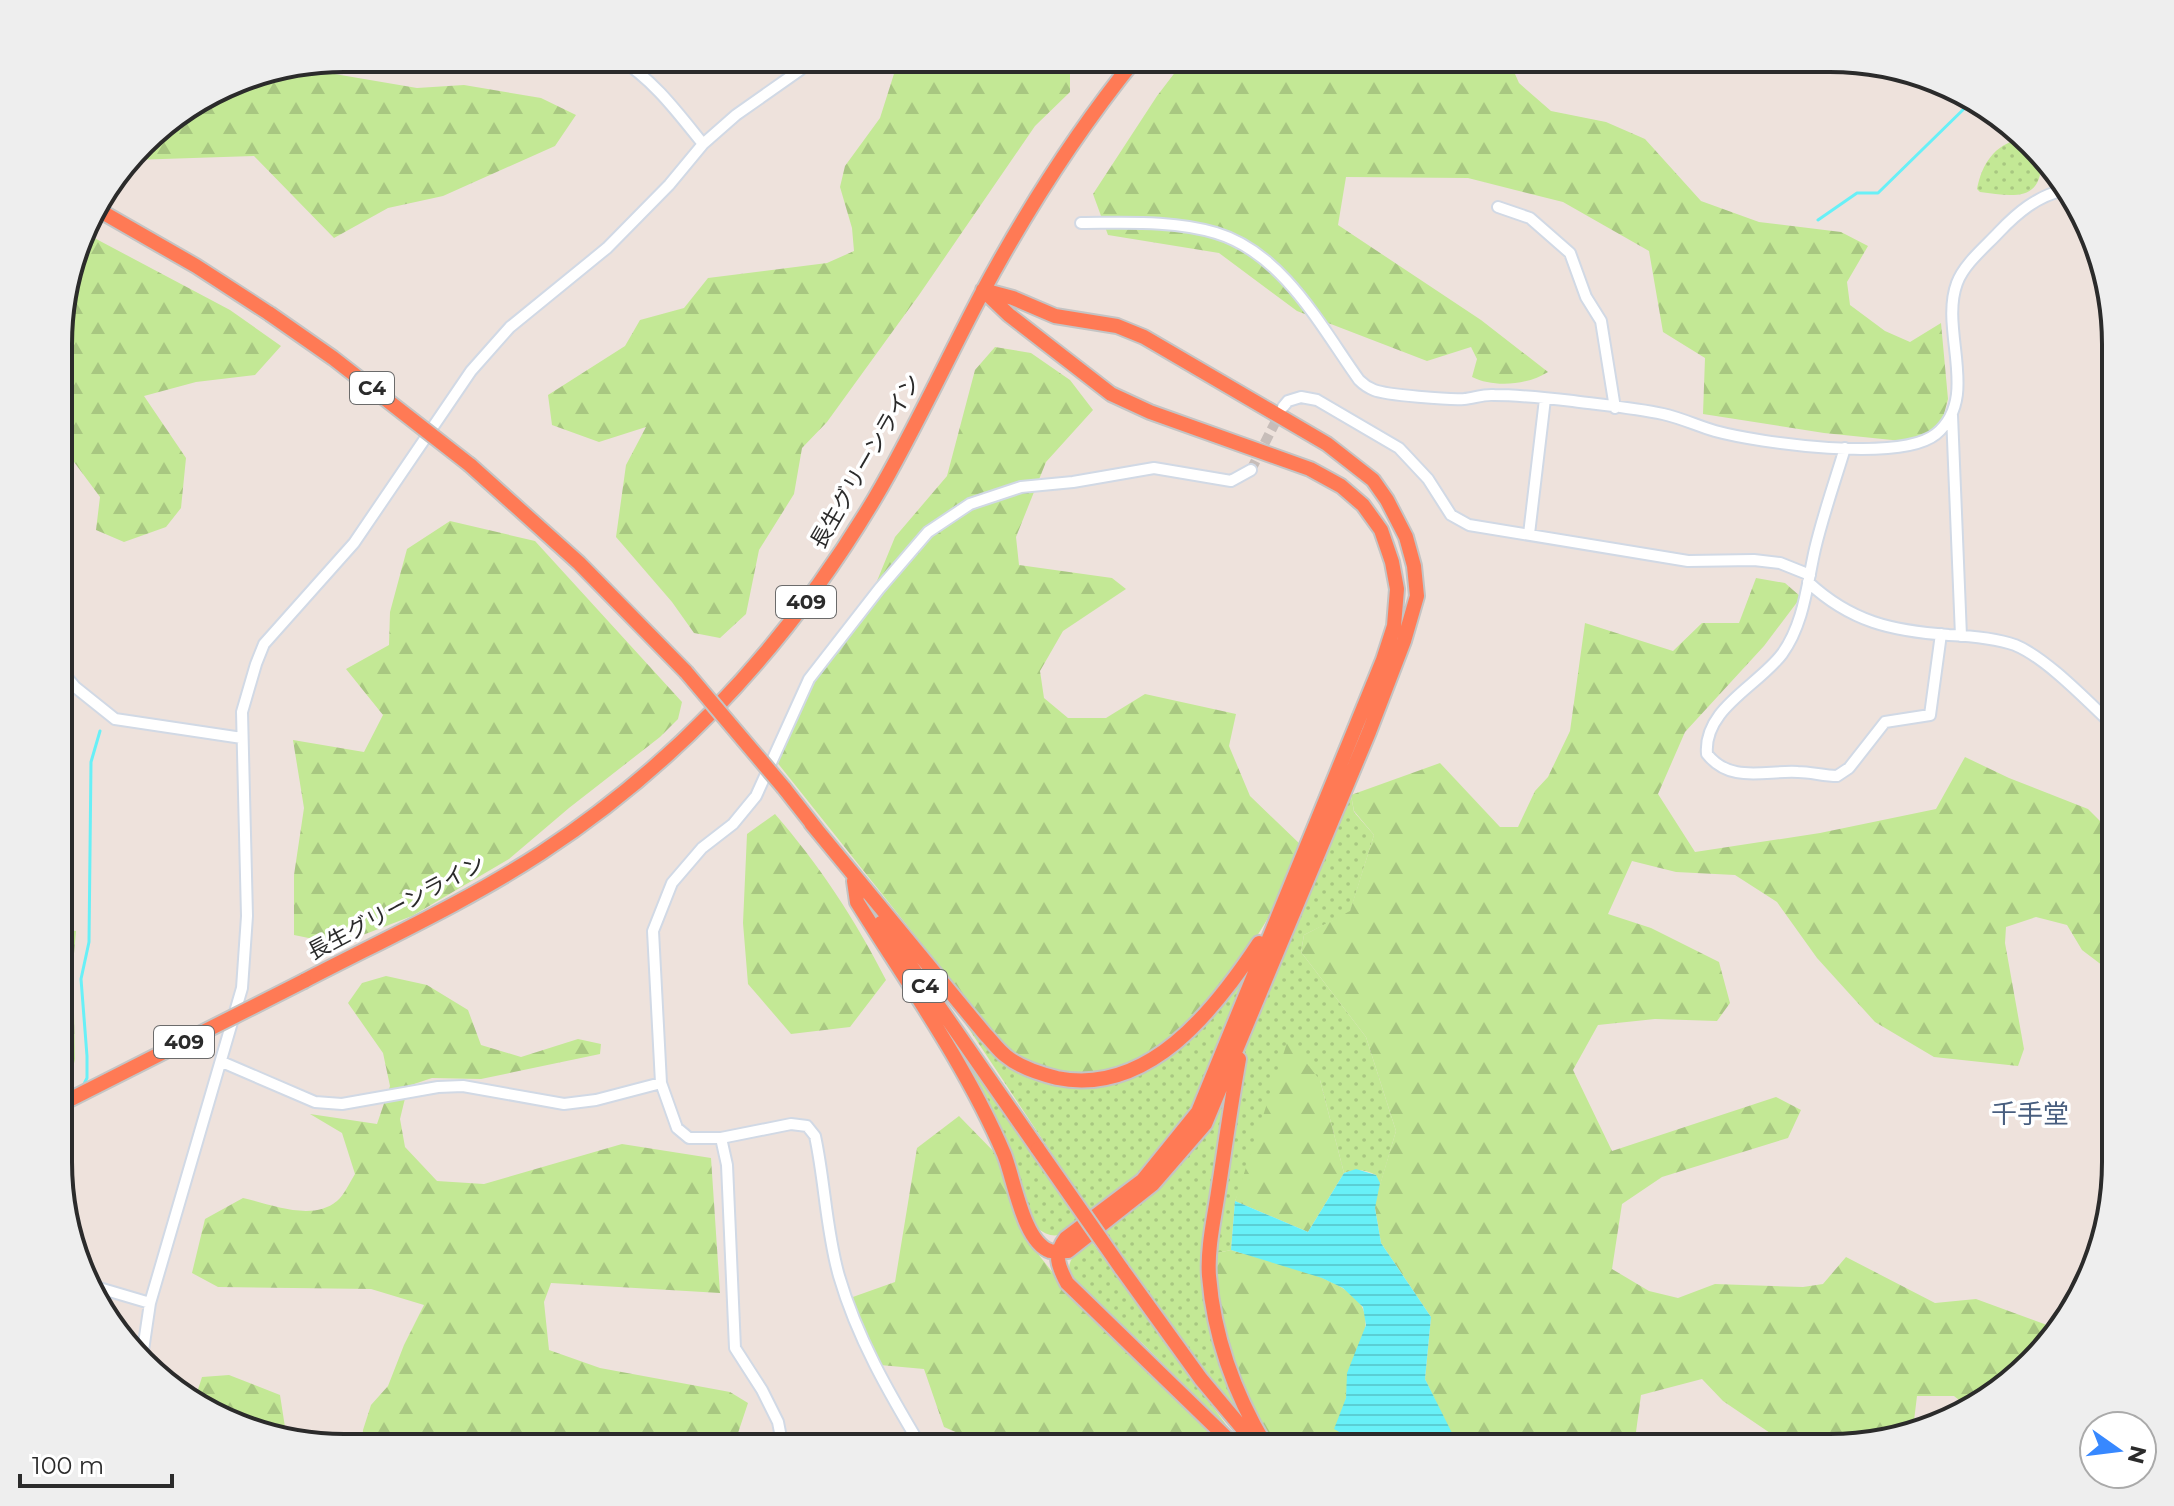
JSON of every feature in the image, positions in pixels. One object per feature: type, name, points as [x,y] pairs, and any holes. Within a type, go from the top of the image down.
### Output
[{"type":"highway","name":"長生グリーンライン","points":[[73,1098],[440,911],[540,854],[629,789],[701,726],[796,617],[838,557],[876,496],[983,290],[1070,144],[1125,73]]},
{"type":"highway","name":"C4","points":[[105,214],[196,266],[270,314],[333,358],[470,465],[579,563],[686,672],[784,788],[854,881],[1121,1268],[1201,1379],[1247,1434]]},
{"type":"highway","points":[[983,290],[1009,315],[1111,394],[1150,412],[1310,469],[1341,486],[1363,505],[1381,530],[1392,562],[1397,589],[1394,626],[1357,728],[1198,1112],[1143,1180],[1066,1238],[1056,1263],[1067,1283],[1222,1434]]},
{"type":"highway","points":[[854,881],[857,902],[989,1119],[1030,1230],[1042,1246],[1052,1251],[1068,1251],[1153,1184],[1205,1124],[1404,641],[1417,596],[1414,566],[1406,537],[1387,500],[1373,480],[1327,444],[1182,358],[1117,326],[1055,316],[1013,298],[983,290]]},
{"type":"highway","points":[[811,823],[1008,1058],[1043,1075],[1078,1082],[1115,1078],[1154,1060],[1196,1023],[1243,967],[1280,912]]},
{"type":"highway","points":[[1243,1035],[1212,1235],[1209,1273],[1213,1314],[1226,1365],[1258,1434]]},
{"type":"street","points":[[639,72],[703,144]]},
{"type":"street","points":[[144,1345],[150,1303],[242,988],[247,887],[242,712],[264,644],[354,543],[471,371],[510,327],[607,248],[669,185],[703,144],[736,115],[797,72]]},
{"type":"street","points":[[1961,636],[1952,415],[1958,381],[1952,315],[1957,283],[1968,266],[2013,217],[2037,200],[2056,193]]},
{"type":"street","points":[[1498,207],[1530,218],[1570,253],[1586,297],[1601,321],[1615,408]]},
{"type":"street","points":[[1081,223],[1190,227],[1239,242],[1290,285],[1359,380],[1373,390],[1461,399],[1492,394],[1545,399],[1664,414],[1716,431],[1765,441],[1845,448],[1892,447],[1925,440],[1937,433],[1952,415]]},
{"type":"street","points":[[1283,407],[1288,401],[1301,397],[1317,400],[1399,448],[1428,479],[1451,515],[1469,525],[1688,561],[1739,559],[1780,563],[1809,579],[1826,598],[1870,622],[1895,630],[1997,641],[2026,651],[2101,715]]},
{"type":"street","points":[[1529,534],[1545,399]]},
{"type":"street","points":[[1845,448],[1815,547],[1793,636],[1782,654],[1728,705],[1709,730],[1707,754],[1713,762],[1733,772],[1797,771],[1837,776],[1849,768],[1885,722],[1930,715],[1941,634]]},
{"type":"street","points":[[913,1433],[867,1349],[839,1275],[815,1136],[807,1126],[791,1124],[721,1138],[689,1138],[677,1128],[661,1083],[653,931],[672,883],[702,848],[733,824],[756,796],[809,679],[928,532],[970,504],[1021,487],[1073,482],[1154,468],[1231,481],[1251,470]]},
{"type":"street","points":[[72,684],[115,719],[242,738]]},
{"type":"street","points":[[222,1062],[315,1102],[342,1104],[438,1087],[463,1086],[564,1104],[596,1100],[661,1083]]},
{"type":"street","points":[[721,1138],[727,1165],[735,1348],[762,1390],[780,1433]]},
{"type":"street","points":[[104,1289],[150,1303]]},
{"type":"green space","points":[[894,72],[1070,72],[1070,92],[1035,126],[919,295],[827,422],[802,448],[794,494],[759,550],[746,614],[720,638],[694,633],[672,602],[616,537],[626,465],[646,427],[599,442],[552,425],[548,395],[625,346],[640,320],[684,308],[708,278],[827,263],[854,251],[852,228],[840,187],[845,166],[880,118]]},
{"type":"green space","points":[[328,73],[417,88],[464,85],[541,98],[576,115],[555,146],[443,196],[388,208],[334,238],[254,156],[145,160],[179,128],[208,108],[274,81],[309,74]]},
{"type":"green space","points":[[1175,73],[1515,73],[1519,83],[1551,111],[1606,122],[1645,139],[1701,201],[1759,222],[1841,232],[1868,246],[1847,282],[1850,305],[1885,331],[1910,342],[1941,323],[1948,399],[1939,433],[1902,441],[1824,433],[1703,414],[1705,358],[1663,332],[1649,251],[1563,202],[1468,178],[1346,177],[1338,225],[1481,320],[1548,372],[1531,380],[1500,384],[1472,377],[1477,359],[1471,347],[1427,361],[1297,311],[1219,253],[1108,235],[1093,194]]},
{"type":"green space","points":[[2011,142],[2040,172],[2030,191],[2002,195],[1977,189],[1986,164]]},
{"type":"green space","points":[[94,238],[230,310],[281,346],[255,375],[196,382],[144,396],[186,458],[181,508],[166,527],[124,542],[96,530],[100,497],[72,459],[74,309],[81,274]]},
{"type":"green space","points":[[995,347],[1031,353],[1070,380],[1093,410],[1046,462],[1016,537],[1019,565],[1112,578],[1126,589],[1063,631],[1040,671],[1044,698],[1068,718],[1106,718],[1145,694],[1236,714],[1229,746],[1250,796],[1301,845],[1277,902],[1242,959],[1219,989],[1194,1018],[1166,1042],[1136,1062],[1104,1074],[1071,1076],[1052,1072],[1024,1059],[1000,1042],[776,761],[809,687],[861,620],[895,537],[947,476],[975,370]]},
{"type":"green space","points":[[450,521],[535,541],[682,702],[678,719],[509,859],[412,916],[338,944],[294,935],[294,875],[304,808],[293,740],[364,752],[383,715],[346,669],[389,645],[390,612],[407,549]]},
{"type":"green space","points":[[1756,578],[1785,583],[1801,597],[1764,646],[1685,732],[1658,794],[1695,852],[1820,833],[1936,809],[1965,757],[2088,809],[2101,822],[2101,964],[2082,950],[2067,925],[2036,917],[2006,927],[2005,943],[2024,1049],[2018,1066],[1934,1057],[1875,1022],[1817,958],[1777,902],[1735,875],[1676,872],[1632,861],[1608,914],[1651,928],[1719,962],[1730,1003],[1717,1021],[1655,1019],[1598,1025],[1573,1070],[1612,1151],[1776,1097],[1801,1110],[1788,1138],[1662,1177],[1622,1204],[1612,1269],[1649,1291],[1678,1298],[1715,1284],[1803,1287],[1823,1284],[1846,1257],[1935,1303],[1976,1299],[2047,1325],[2022,1354],[1966,1398],[1960,1401],[1954,1396],[1917,1396],[1914,1421],[1865,1432],[1771,1434],[1723,1401],[1702,1379],[1641,1395],[1637,1434],[1451,1434],[1425,1379],[1431,1317],[1381,1243],[1375,1208],[1376,1192],[1396,1131],[1366,1037],[1301,952],[1304,935],[1350,911],[1374,835],[1354,811],[1351,795],[1440,763],[1500,827],[1518,827],[1535,791],[1548,777],[1570,731],[1585,623],[1673,651],[1702,623],[1739,623]]},
{"type":"green space","points":[[1351,795],[1354,812],[1374,835],[1350,912],[1304,935],[1301,952],[1366,1037],[1396,1131],[1379,1189],[1376,1175],[1372,1173],[1360,1170],[1344,1173],[1320,1080],[1244,1180],[1235,1201],[1231,1250],[1217,1253],[1246,1046],[1335,819]]},
{"type":"green space","points":[[775,814],[836,894],[886,980],[850,1027],[791,1034],[748,984],[743,923],[747,834]]},
{"type":"green space","points":[[73,931],[76,931],[73,965],[73,1069]]},
{"type":"green space","points":[[1251,966],[1195,1103],[1183,1123],[1140,1175],[1092,1214],[955,1008],[1048,1083],[1104,1085],[1123,1080]]},
{"type":"green space","points":[[907,967],[1079,1223],[1068,1231],[1053,1235],[1036,1227]]},
{"type":"green space","points":[[386,976],[427,985],[468,1010],[481,1045],[521,1057],[578,1039],[601,1044],[600,1054],[481,1079],[432,1078],[408,1086],[400,1119],[405,1147],[437,1181],[484,1184],[622,1144],[711,1158],[720,1293],[551,1283],[544,1302],[549,1350],[600,1368],[730,1392],[748,1403],[738,1433],[363,1433],[371,1405],[388,1386],[424,1305],[371,1289],[218,1287],[192,1273],[205,1219],[243,1198],[291,1210],[327,1207],[337,1201],[355,1174],[342,1133],[310,1114],[377,1124],[390,1086],[383,1053],[348,1003],[362,983]]},
{"type":"green space","points":[[1288,1040],[1320,1080],[1344,1173],[1308,1232],[1235,1201]]},
{"type":"green space","points":[[1225,1090],[1205,1252],[1242,1417],[1169,1324],[1105,1232],[1176,1170]]},
{"type":"green space","points":[[959,1116],[999,1157],[1021,1224],[1038,1254],[1061,1283],[1214,1434],[959,1433],[944,1427],[924,1369],[880,1365],[850,1298],[895,1282],[917,1148]]},
{"type":"green space","points":[[1091,1241],[1230,1430],[1142,1343],[1071,1279],[1071,1261]]},
{"type":"green space","points":[[1231,1250],[1304,1271],[1342,1288],[1363,1309],[1365,1330],[1350,1374],[1340,1418],[1341,1434],[1268,1434],[1240,1382],[1227,1346],[1217,1295],[1217,1253]]},
{"type":"green space","points":[[229,1375],[280,1395],[285,1427],[257,1420],[198,1391],[202,1377]]},
{"type":"water","points":[[1356,1169],[1376,1175],[1380,1183],[1375,1208],[1381,1243],[1431,1317],[1425,1379],[1452,1434],[1342,1434],[1334,1429],[1346,1398],[1347,1373],[1366,1325],[1363,1307],[1343,1288],[1322,1278],[1231,1250],[1235,1201],[1308,1232],[1344,1173]]},
{"type":"waterway","points":[[1818,220],[1857,193],[1878,193],[1965,108]]},
{"type":"waterway","points":[[82,1088],[87,1078],[81,979],[89,942],[91,762],[100,731]]},
{"type":"tunnel","points":[[1251,470],[1281,411]]},
{"type":"district","name":"千手堂","points":[[2030,1114]]}]
